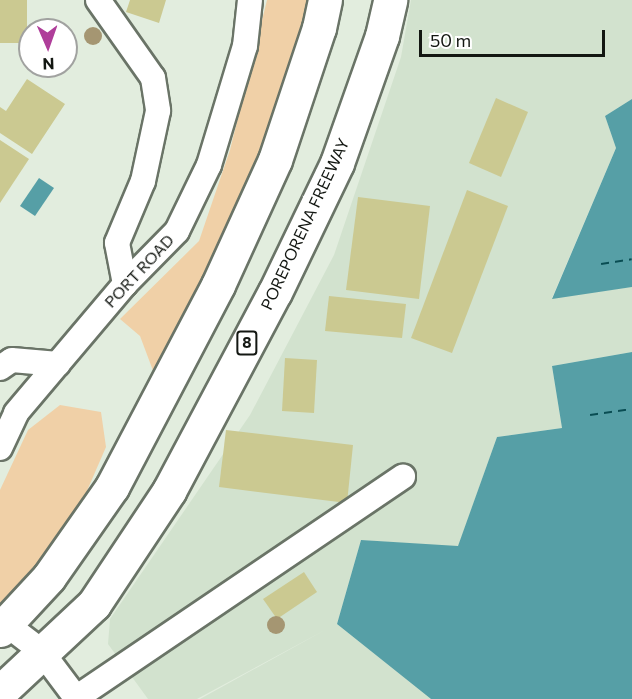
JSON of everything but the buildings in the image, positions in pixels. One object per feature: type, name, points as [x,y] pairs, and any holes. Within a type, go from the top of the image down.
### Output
[{"type":"highway","points":[[3,627],[49,577],[112,488],[218,285],[275,160],[319,28],[325,0]]},
{"type":"highway","name":"POREPORENA FREEWAY","points":[[0,692],[41,651],[94,604],[169,491],[226,386],[338,163],[382,36],[390,0]]},
{"type":"street","points":[[98,0],[153,78],[158,111],[142,181],[117,243],[125,284]]},
{"type":"street","name":"PORT ROAD","points":[[0,448],[16,413],[125,284],[177,231],[208,165],[245,46],[250,0]]},
{"type":"street","points":[[0,368],[12,360],[58,364]]},
{"type":"street","points":[[3,627],[41,651],[77,699],[403,477]]},
{"type":"shaded area","points":[[267,0],[335,0],[321,74],[155,376],[140,336],[120,319],[199,241],[230,150]]},
{"type":"shaded area","points":[[411,0],[632,0],[632,99],[605,116],[616,148],[552,298],[632,287],[632,352],[552,366],[562,428],[497,437],[458,547],[361,540],[337,624],[431,699],[200,699],[325,630],[197,699],[148,699],[108,644],[110,619],[250,415],[334,255],[401,57]]},
{"type":"shaded area","points":[[60,405],[101,412],[106,447],[83,500],[0,619],[0,490],[28,430]]},
{"type":"water","points":[[632,99],[632,287],[552,299],[616,148],[605,116]]},
{"type":"water","points":[[39,178],[54,188],[35,216],[20,206]]},
{"type":"water","points":[[632,352],[632,699],[431,699],[337,624],[361,540],[458,546],[497,437],[562,428],[552,366]]},
{"type":"ferry route","points":[[601,264],[632,259]]},
{"type":"ferry route","points":[[590,415],[632,409]]}]
